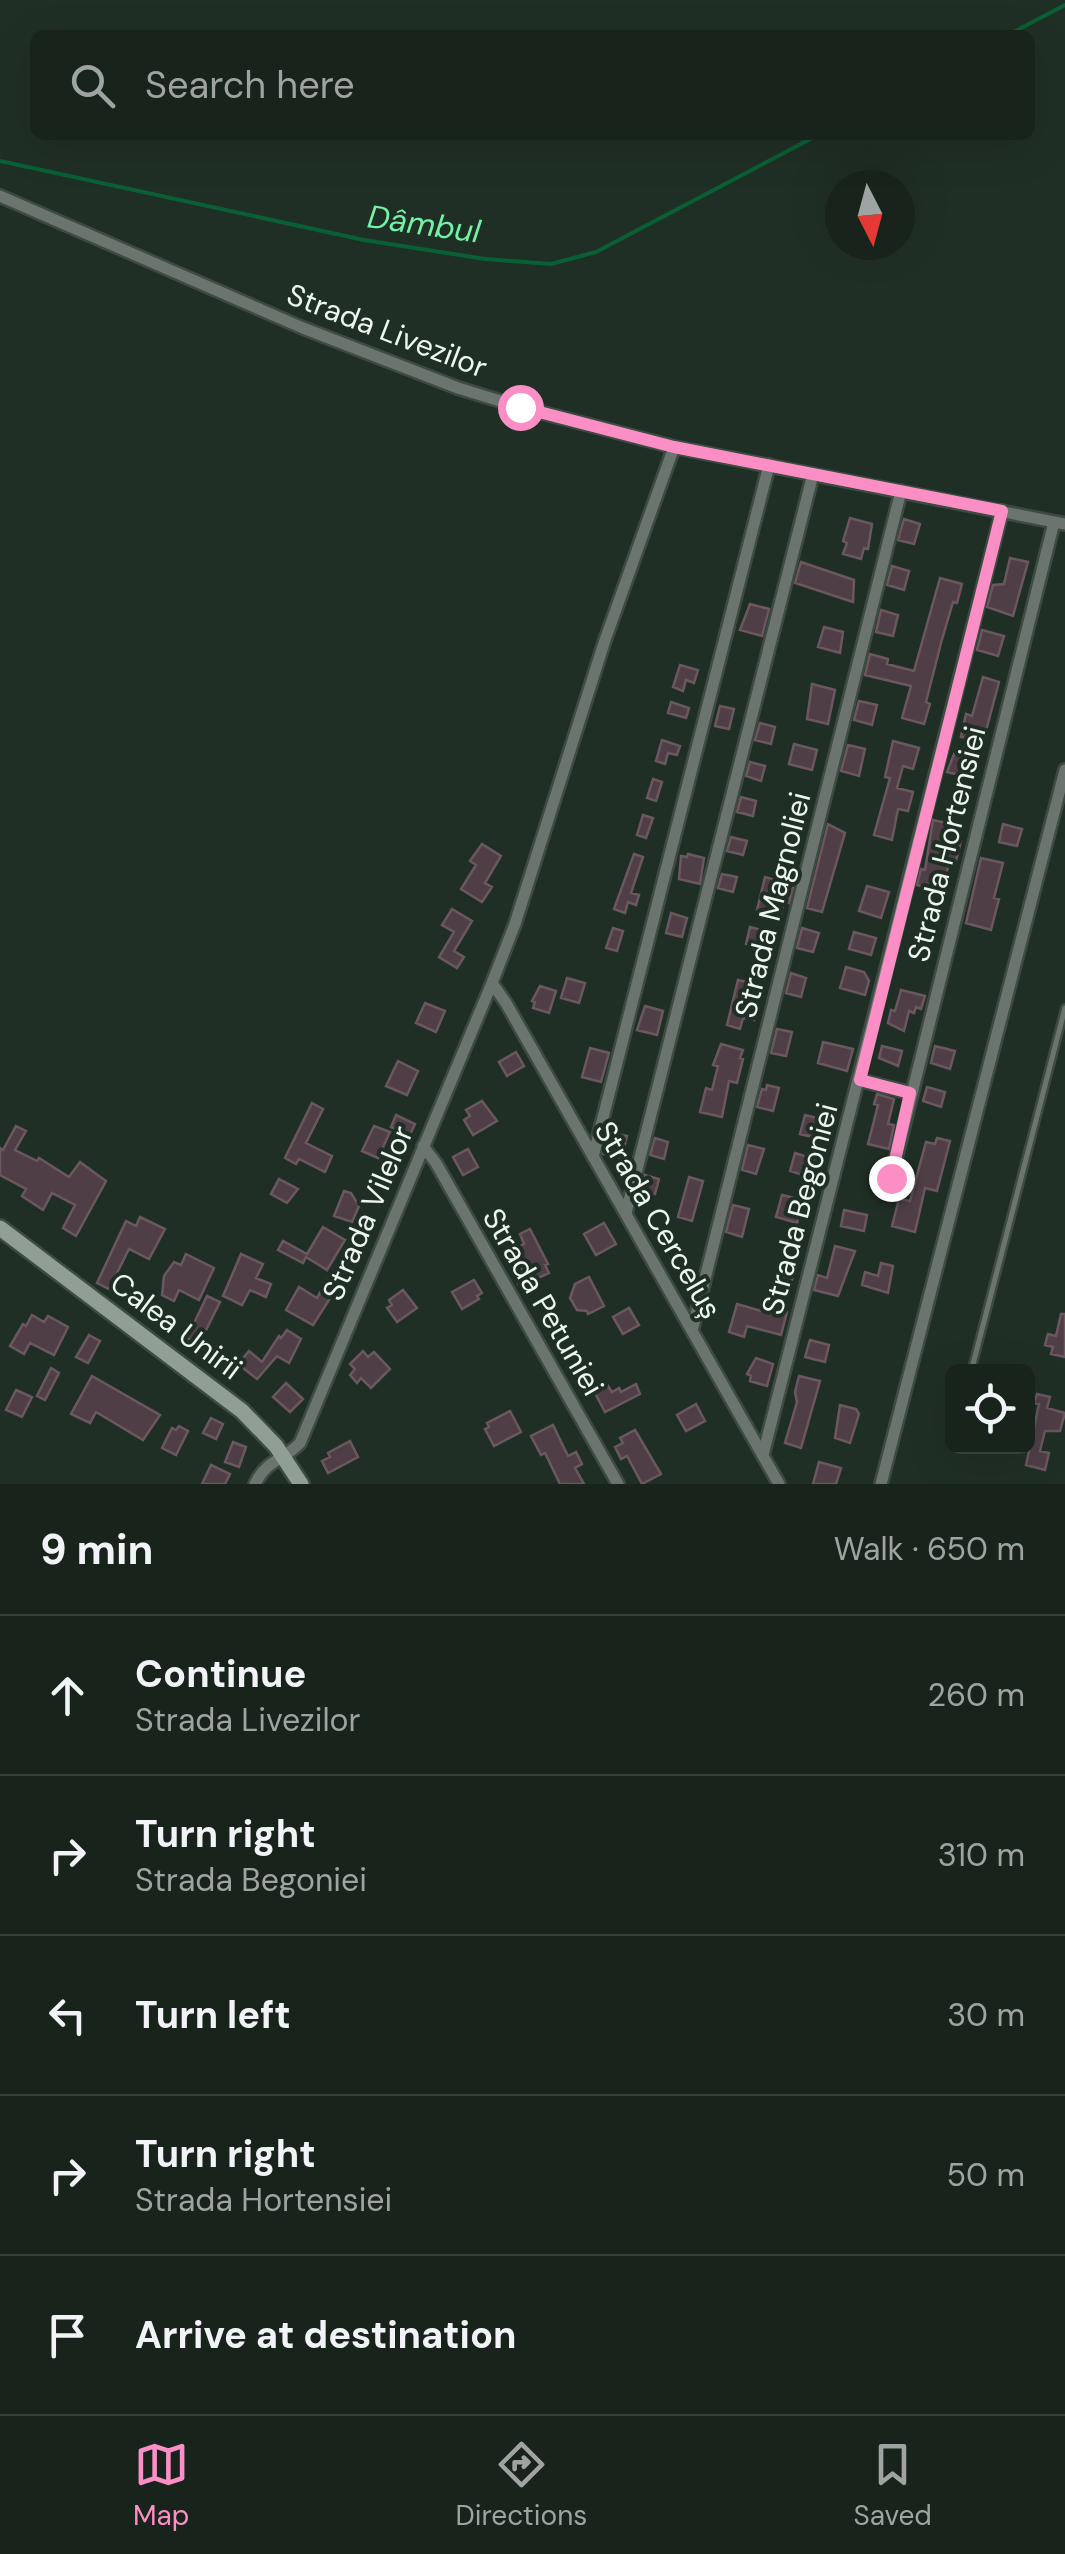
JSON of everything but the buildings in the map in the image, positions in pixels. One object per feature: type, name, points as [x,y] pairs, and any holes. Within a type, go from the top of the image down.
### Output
[{"type":"main road","name":"Calea Unirii","points":[[0,1228],[242,1411],[284,1456],[301,1484]]},
{"type":"street","name":"Strada Livezilor","points":[[0,196],[303,328],[458,388],[674,447],[1060,523]]},
{"type":"street","name":"Strada Vilelor","points":[[254,1484],[264,1467],[300,1443],[492,983],[515,924],[610,626],[674,447]]},
{"type":"street","points":[[593,1157],[768,465]]},
{"type":"street","points":[[626,1214],[813,474]]},
{"type":"street","name":"Strada Magnoliei","points":[[692,1331],[900,491]]},
{"type":"street","name":"Strada Begoniei","points":[[763,1455],[1002,511]]},
{"type":"street","name":"Strada Hortensiei","points":[[891,1178],[1060,523]]},
{"type":"street","points":[[881,1484],[1065,770]]},
{"type":"street","name":"Strada Cerceluș","points":[[492,983],[779,1484]]},
{"type":"street","points":[[860,1080],[910,1093]]},
{"type":"street","name":"Strada Petuniei","points":[[423,1146],[618,1484]]},
{"type":"lane","points":[[972,1364],[1065,1008]]},
{"type":"waterway","name":"Dâmbul","points":[[1018,30],[1065,5]]},
{"type":"waterway","name":"Dâmbul","points":[[0,161],[364,240],[485,259],[551,264],[596,252],[809,140]]},
{"type":"route","points":[[520,407],[674,447],[1002,511],[860,1080],[910,1093],[891,1178]]}]
